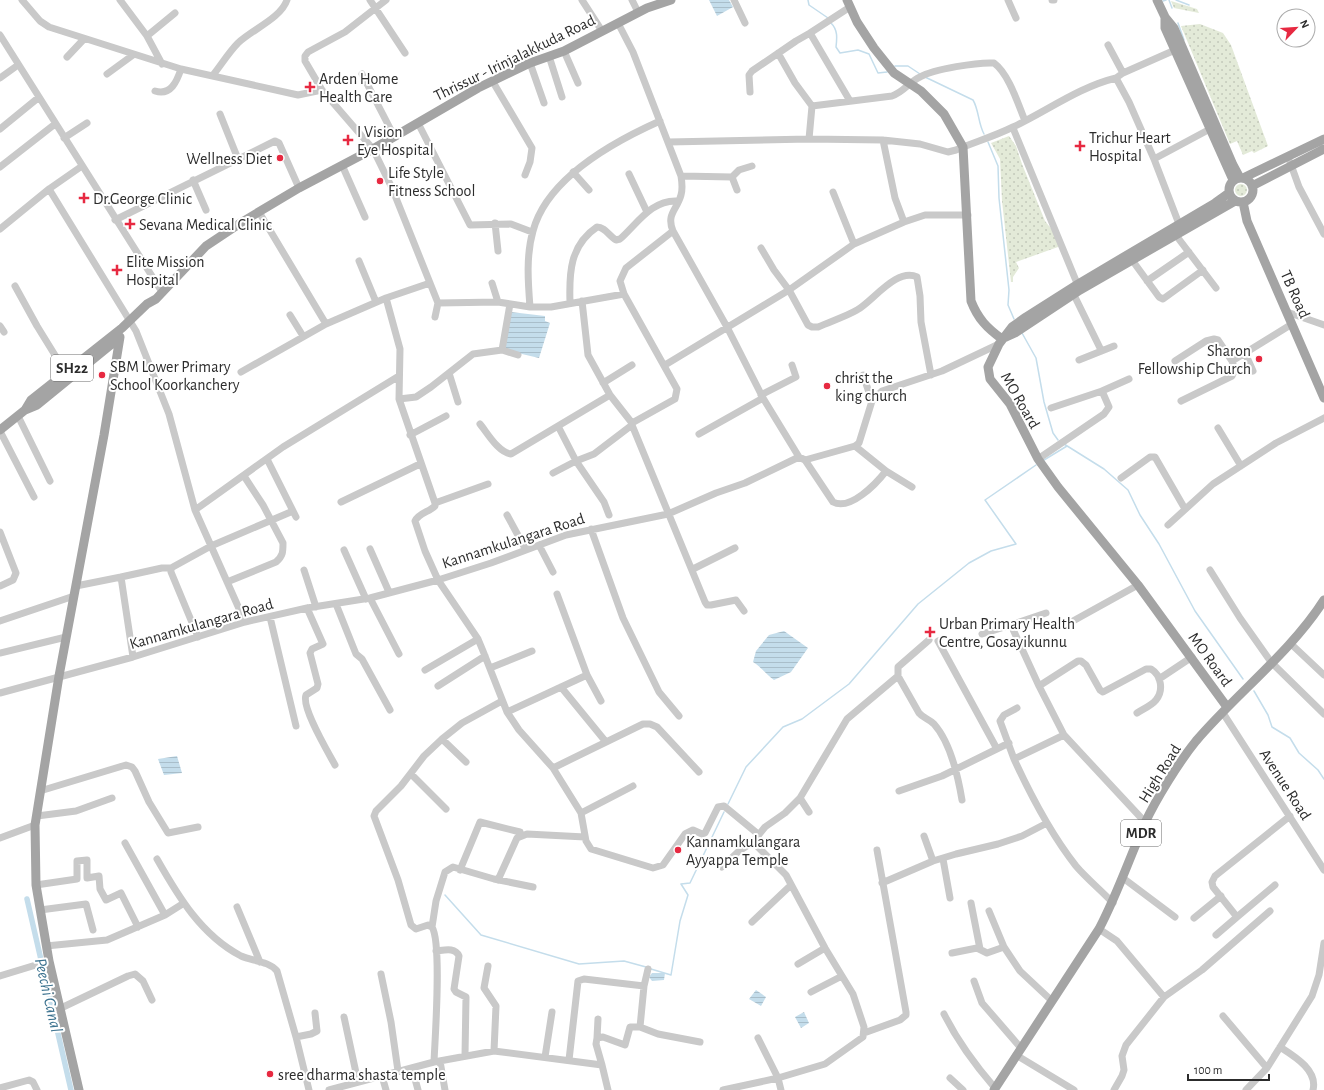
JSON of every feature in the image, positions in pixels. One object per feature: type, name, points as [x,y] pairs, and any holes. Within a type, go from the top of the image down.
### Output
[{"type":"main road","name":"Thrissur - Irinjalakkuda Road","points":[[121,332],[133,326],[150,309],[162,292],[206,246],[259,212],[299,188],[373,149],[461,97],[530,63],[564,51],[638,12],[671,0]]},
{"type":"main road","points":[[1157,0],[1165,17],[1174,28],[1239,179]]},
{"type":"main road","points":[[849,4],[860,28],[894,73],[933,102],[954,128],[964,147],[972,301],[976,314],[1000,341]]},
{"type":"main road","points":[[1165,17],[1165,28],[1210,129],[1239,179]]},
{"type":"main road","points":[[1239,202],[1229,192],[1229,186],[1239,179],[1324,139]]},
{"type":"main road","points":[[1252,186],[1324,149]]},
{"type":"main road","points":[[1077,290],[1132,260],[1175,234],[1252,195],[1252,186],[1249,180],[1239,179]]},
{"type":"main road","name":"MO Roard","points":[[1225,710],[1192,658],[1138,585],[1063,493],[1038,459],[1010,404],[990,380],[988,367],[1000,341],[1012,327],[1026,317],[1077,290],[1179,224],[1215,203],[1229,192]]},
{"type":"main road","name":"TB Road","points":[[1239,202],[1324,398]]},
{"type":"main road","points":[[21,413],[37,405],[121,332]]},
{"type":"main road","points":[[79,1090],[59,1009],[45,963],[46,946],[36,885],[35,825],[59,676],[104,435],[121,332]]},
{"type":"main road","name":"SH22","points":[[0,431],[21,413],[31,400],[121,332]]},
{"type":"main road","name":"High Road","points":[[995,1089],[1018,1051],[1099,929],[1113,903],[1145,822],[1196,742],[1290,643],[1324,600]]},
{"type":"street","points":[[120,0],[146,36],[162,64]]},
{"type":"street","points":[[213,75],[237,44],[257,27],[281,12],[287,0]]},
{"type":"street","points":[[370,0],[405,53]]},
{"type":"street","points":[[386,0],[345,32],[308,52],[305,56],[305,61],[322,90],[373,149],[392,188],[438,303],[435,318]]},
{"type":"street","points":[[582,0],[602,31]]},
{"type":"street","points":[[632,0],[638,12]]},
{"type":"street","points":[[734,0],[745,23]]},
{"type":"street","points":[[1008,0],[1016,18]]},
{"type":"street","points":[[24,1],[40,21],[49,27],[84,40],[162,64],[298,95],[322,90]]},
{"type":"street","points":[[750,92],[749,75],[752,72],[778,53],[827,22],[849,4]]},
{"type":"street","points":[[146,36],[175,13]]},
{"type":"street","points":[[618,23],[633,52],[681,176],[683,187],[671,215],[670,224],[727,327],[762,397],[802,458],[833,502],[838,505],[845,504],[865,493],[872,488],[886,471]]},
{"type":"street","points":[[810,33],[850,101]]},
{"type":"street","points":[[0,36],[2,46],[18,65],[162,292]]},
{"type":"street","points":[[67,57],[84,40]]},
{"type":"street","points":[[1108,45],[1123,73]]},
{"type":"street","points":[[669,142],[809,139],[883,140],[920,144],[948,152],[1013,128],[1079,92],[1104,81],[1116,78],[1123,73],[1175,50]]},
{"type":"street","points":[[564,51],[578,83]]},
{"type":"street","points":[[778,53],[795,83],[812,106],[809,139]]},
{"type":"street","points":[[107,74],[133,55]]},
{"type":"street","points":[[549,56],[562,97]]},
{"type":"street","points":[[530,63],[544,103]]},
{"type":"street","points":[[812,106],[892,96],[898,94],[919,77],[930,72],[994,63],[1000,67],[1015,96],[1025,121]]},
{"type":"street","points":[[0,78],[18,65]]},
{"type":"street","points":[[155,91],[161,93],[168,90],[176,83],[181,69]]},
{"type":"street","points":[[362,74],[394,136]]},
{"type":"street","points":[[1116,78],[1154,159],[1179,224]]},
{"type":"street","points":[[493,82],[532,148],[530,162],[525,175]]},
{"type":"street","points":[[0,129],[38,98]]},
{"type":"street","points":[[220,114],[238,158]]},
{"type":"street","points":[[530,307],[528,265],[532,232],[536,221],[552,195],[573,172],[632,134],[660,121]]},
{"type":"street","points":[[64,138],[86,123]]},
{"type":"street","points":[[418,123],[470,225],[494,223],[510,224],[532,232]]},
{"type":"street","points":[[0,167],[55,124]]},
{"type":"street","points":[[1013,128],[1102,350]]},
{"type":"street","points":[[1154,159],[1210,129]]},
{"type":"street","points":[[883,140],[895,198],[904,222]]},
{"type":"street","points":[[116,220],[193,180],[275,141],[279,143],[299,188]]},
{"type":"street","points":[[1287,156],[1299,187],[1324,234]]},
{"type":"street","points":[[342,165],[365,217]]},
{"type":"street","points":[[0,229],[49,189],[82,166]]},
{"type":"street","points":[[681,176],[732,177],[739,170],[752,166]]},
{"type":"street","points":[[573,172],[589,190]]},
{"type":"street","points":[[629,174],[647,212]]},
{"type":"street","points":[[732,177],[737,190]]},
{"type":"street","points":[[193,180],[206,210]]},
{"type":"street","points":[[49,189],[133,326],[169,414],[195,510],[245,622]]},
{"type":"street","points":[[834,192],[854,244]]},
{"type":"street","points":[[570,302],[569,277],[573,258],[578,246],[597,226],[602,227],[616,240],[620,239],[647,212],[671,201],[678,201]]},
{"type":"street","points":[[259,212],[326,324]]},
{"type":"street","points":[[665,365],[789,290],[854,244],[904,222],[934,214],[968,215]]},
{"type":"street","points":[[494,223],[498,251]]},
{"type":"street","points":[[553,472],[594,454],[632,424],[675,399],[677,389],[665,365],[624,294],[620,281],[626,268],[673,231]]},
{"type":"street","points":[[1175,234],[1216,288]]},
{"type":"street","points":[[761,248],[774,270],[789,290],[808,324],[812,327],[818,327],[859,309],[884,287],[897,278],[914,275],[917,277],[920,296],[921,322],[931,375]]},
{"type":"street","points":[[1147,281],[1189,252]]},
{"type":"street","points":[[1132,260],[1159,297],[1163,299],[1203,270]]},
{"type":"street","points":[[359,261],[376,302]]},
{"type":"street","points":[[241,372],[326,324],[386,298],[430,283]]},
{"type":"street","points":[[492,283],[498,302]]},
{"type":"street","points":[[15,286],[37,326],[66,373]]},
{"type":"street","points":[[438,303],[498,302],[530,307],[551,307],[570,302],[624,294]]},
{"type":"street","points":[[386,298],[400,349],[399,399],[420,464],[435,503],[433,509],[418,516],[415,521],[425,551],[438,580],[478,639],[502,701],[508,712],[519,730],[553,768],[582,813],[585,837],[592,849],[653,868],[663,864],[685,834],[689,831],[705,832],[718,807],[720,806],[724,806],[758,834]]},
{"type":"street","points":[[582,301],[588,355],[610,395],[632,424],[668,514],[693,568],[707,605],[736,600],[744,611]]},
{"type":"street","points":[[502,350],[510,304]]},
{"type":"street","points":[[1287,312],[1324,325]]},
{"type":"street","points":[[290,315],[303,336]]},
{"type":"street","points":[[1232,361],[1292,324]]},
{"type":"street","points":[[1175,361],[1206,341],[1214,339],[1218,340],[1232,361],[1235,370],[1232,376],[1181,401]]},
{"type":"street","points":[[912,487],[886,471],[855,446],[859,443],[872,401],[882,391],[931,375],[1000,341]]},
{"type":"street","points":[[1079,360],[1114,346]]},
{"type":"street","points":[[399,399],[416,397],[473,354],[502,350],[518,355]]},
{"type":"street","points":[[1245,353],[1253,371]]},
{"type":"street","points":[[603,384],[632,365]]},
{"type":"street","points":[[699,434],[796,377],[792,365]]},
{"type":"street","points":[[449,373],[458,402]]},
{"type":"street","points":[[863,375],[872,401]]},
{"type":"street","points":[[195,510],[283,447],[399,376]]},
{"type":"street","points":[[1051,408],[1102,391],[1129,380]]},
{"type":"street","points":[[1038,459],[1108,410],[1109,407],[1102,391]]},
{"type":"street","points":[[480,424],[500,449],[511,454],[610,395]]},
{"type":"street","points":[[21,413],[50,480]]},
{"type":"street","points":[[410,435],[446,416]]},
{"type":"street","points":[[1168,525],[1213,484],[1276,443],[1324,418]]},
{"type":"street","points":[[558,426],[576,461],[604,502],[609,515]]},
{"type":"street","points":[[1218,428],[1241,466]]},
{"type":"street","points":[[0,431],[34,497]]},
{"type":"street","name":"Kannamkulangara Road","points":[[0,693],[133,657],[245,622],[307,608],[368,598],[438,580],[566,535],[668,514],[802,458],[855,446]]},
{"type":"street","points":[[1121,478],[1150,457],[1155,457],[1185,509]]},
{"type":"street","points":[[76,586],[162,568],[171,568],[211,546],[272,521],[295,514],[267,458]]},
{"type":"street","points":[[341,502],[420,464]]},
{"type":"street","points":[[227,582],[276,562],[282,557],[283,543],[264,505],[244,476]]},
{"type":"street","points":[[435,503],[488,484]]},
{"type":"street","points":[[508,515],[526,550]]},
{"type":"street","points":[[591,529],[623,618],[659,692],[679,716]]},
{"type":"street","points":[[0,532],[16,573],[13,580],[0,586]]},
{"type":"street","points":[[539,545],[553,572]]},
{"type":"street","points":[[693,568],[735,548]]},
{"type":"street","points":[[370,549],[389,592]]},
{"type":"street","points":[[344,550],[368,598],[399,654]]},
{"type":"street","points":[[171,568],[173,578],[198,637]]},
{"type":"street","points":[[304,570],[316,607]]},
{"type":"street","points":[[1210,570],[1240,618],[1271,662],[1324,714]]},
{"type":"street","points":[[121,577],[133,657]]},
{"type":"street","points":[[1072,621],[1138,585]]},
{"type":"street","points":[[557,594],[587,675],[601,701]]},
{"type":"street","points":[[0,622],[74,596]]},
{"type":"street","points":[[336,604],[356,654],[362,659],[390,710]]},
{"type":"street","points":[[307,608],[323,644],[312,649],[310,653],[318,684],[316,688],[306,695],[305,701],[317,731],[335,764]]},
{"type":"street","points":[[982,634],[1046,613]]},
{"type":"street","points":[[270,617],[296,726]]},
{"type":"street","points":[[1011,625],[1039,686],[1064,735],[1145,822]]},
{"type":"street","points":[[0,653],[66,637]]},
{"type":"street","points":[[425,670],[478,639]]},
{"type":"street","points":[[929,640],[898,667],[898,676],[919,713],[923,718],[935,724],[957,769],[962,800]]},
{"type":"street","points":[[938,641],[998,749]]},
{"type":"street","points":[[1290,643],[1324,675]]},
{"type":"street","points":[[490,668],[532,651]]},
{"type":"street","points":[[438,686],[485,656]]},
{"type":"street","points":[[1159,679],[1192,658]]},
{"type":"street","points":[[1039,686],[1078,661],[1081,661],[1086,665],[1100,690],[1103,692],[1146,669],[1151,669],[1156,672],[1161,685],[1158,697],[1155,702],[1137,713]]},
{"type":"street","points":[[508,712],[587,675]]},
{"type":"street","points":[[722,867],[739,851],[753,842],[765,827],[785,813],[800,798],[847,719],[898,676]]},
{"type":"street","points":[[561,687],[606,742]]},
{"type":"street","points":[[432,927],[428,925],[416,929],[411,925],[398,880],[375,821],[376,811],[401,786],[424,756],[442,739],[462,723],[502,701]]},
{"type":"street","points":[[1017,708],[1004,715],[1000,721],[1014,759],[1028,788],[1047,823],[1077,866],[1113,903]]},
{"type":"street","name":"Avenue Road","points":[[1225,710],[1324,870]]},
{"type":"street","points":[[553,768],[643,724],[650,724],[657,727],[699,772]]},
{"type":"street","points":[[1014,759],[1064,735]]},
{"type":"street","points":[[442,739],[466,762]]},
{"type":"street","points":[[899,791],[957,769],[1009,743]]},
{"type":"street","points":[[40,791],[126,765],[132,767],[135,771],[149,802],[168,833],[198,827]]},
{"type":"street","points":[[411,774],[446,809]]},
{"type":"street","points":[[582,813],[633,786]]},
{"type":"street","points":[[37,816],[76,810],[112,798]]},
{"type":"street","points":[[800,798],[809,812]]},
{"type":"street","points":[[1237,917],[1213,887],[1212,882],[1216,876],[1290,816]]},
{"type":"street","points":[[460,870],[480,822],[520,832]]},
{"type":"street","points":[[882,883],[932,861],[998,844],[1022,836],[1047,823]]},
{"type":"street","points":[[0,838],[35,825]]},
{"type":"street","points":[[498,880],[517,838],[521,836],[527,834],[585,837]]},
{"type":"street","points":[[924,836],[932,861]]},
{"type":"street","points":[[125,842],[165,914]]},
{"type":"street","points":[[753,842],[782,870],[791,885],[825,948],[853,994],[864,1034]]},
{"type":"street","points":[[723,1090],[778,1078],[825,1064],[863,1037],[864,1034],[900,1020],[906,1015],[877,850]]},
{"type":"street","points":[[156,859],[197,921],[216,939],[241,956],[273,966],[277,971],[296,1037],[309,1090]]},
{"type":"street","points":[[943,859],[950,898]]},
{"type":"street","points":[[78,879],[77,861],[87,860],[87,878]]},
{"type":"street","points":[[445,1090],[437,1062],[436,936],[432,927],[436,901],[445,872],[453,867],[498,880],[533,887]]},
{"type":"street","points":[[36,885],[99,876],[100,889],[106,900],[121,893],[138,927]]},
{"type":"street","points":[[1123,878],[1175,917]]},
{"type":"street","points":[[752,922],[791,885]]},
{"type":"street","points":[[1216,935],[1275,885]]},
{"type":"street","points":[[1194,918],[1220,896]]},
{"type":"street","points":[[46,946],[106,940],[138,927],[184,903]]},
{"type":"street","points":[[971,903],[980,949]]},
{"type":"street","points":[[40,910],[86,904],[93,930]]},
{"type":"street","points":[[237,907],[260,962]]},
{"type":"street","points":[[989,910],[1004,947],[1020,971],[1052,1001]]},
{"type":"street","points":[[1114,1090],[1124,1070],[1123,1051],[1164,997],[1202,970],[1270,911]]},
{"type":"street","points":[[1099,929],[1117,941],[1164,997]]},
{"type":"street","points":[[1246,1090],[1267,1068],[1312,996],[1319,975],[1324,943]]},
{"type":"street","points":[[952,953],[974,948],[980,949],[987,953],[1004,947]]},
{"type":"street","points":[[798,964],[825,948]]},
{"type":"street","points":[[436,951],[453,950],[457,952],[459,956],[454,989],[456,992],[466,997],[465,1056]]},
{"type":"street","points":[[0,976],[45,963]]},
{"type":"street","points":[[488,966],[484,988],[496,1006],[494,1051]]},
{"type":"street","points":[[640,1027],[644,986],[648,969]]},
{"type":"street","points":[[59,1009],[135,974],[143,981],[152,1000]]},
{"type":"street","points":[[380,974],[391,1022],[398,1071]]},
{"type":"street","points":[[811,992],[842,976]]},
{"type":"street","points":[[569,1060],[578,981],[584,979],[644,986]]},
{"type":"street","points":[[974,981],[982,1003],[1018,1051],[1074,1090]]},
{"type":"street","points":[[545,1057],[552,1012]]},
{"type":"street","points":[[296,1037],[315,1033],[317,1031],[315,1013]]},
{"type":"street","points":[[944,1014],[955,1036],[972,1062],[995,1089]]},
{"type":"street","points":[[1224,1016],[1267,1068]]},
{"type":"street","points":[[344,1017],[358,1082]]},
{"type":"street","points":[[598,1019],[596,1044],[608,1090]]},
{"type":"street","points":[[597,1038],[603,1037],[625,1045],[630,1027],[640,1027],[658,1034],[700,1042]]},
{"type":"street","points":[[758,1038],[778,1078],[781,1090]]},
{"type":"street","points":[[1280,1047],[1307,1068],[1313,1080],[1313,1090]]},
{"type":"street","points":[[329,1090],[343,1088],[358,1082],[398,1071],[494,1051],[602,1064]]},
{"type":"street","points":[[412,1068],[418,1090]]},
{"type":"street","points":[[382,1076],[386,1090]]},
{"type":"street","points":[[950,1078],[963,1090]]},
{"type":"street","points":[[0,1088],[29,1080],[33,1082],[37,1090]]},
{"type":"green space","points":[[1171,1],[1197,9],[1199,13],[1174,8]]},
{"type":"green space","points":[[1200,24],[1223,33],[1231,45],[1268,146],[1254,153],[1252,151],[1243,155],[1237,141],[1230,144],[1181,26]]},
{"type":"green space","points":[[1009,136],[1016,146],[1045,221],[1053,231],[1058,243],[1058,247],[1016,262],[1019,268],[1013,277],[1013,282],[1011,282],[1002,201],[1000,159],[991,143]]},
{"type":"green space","points":[[1239,184],[1243,184],[1247,190],[1243,196],[1239,196],[1235,192],[1235,188]]},
{"type":"water","points":[[709,0],[729,0],[733,7],[717,16]]},
{"type":"water","points":[[511,312],[545,316],[545,321],[550,323],[539,358],[505,350]]},
{"type":"water","points":[[784,631],[808,648],[791,672],[774,680],[753,662],[756,651],[769,635]]},
{"type":"water","points":[[177,756],[182,773],[164,775],[158,759]]},
{"type":"water","points":[[652,973],[665,973],[664,980],[652,981],[649,977]]},
{"type":"water","points":[[756,990],[766,997],[761,1006],[749,999]]},
{"type":"water","points":[[804,1012],[809,1023],[801,1028],[795,1017]]},
{"type":"waterway","points":[[808,0],[809,5],[828,18]]},
{"type":"waterway","points":[[1169,0],[1172,8]]},
{"type":"waterway","points":[[1176,0],[1189,5]]},
{"type":"waterway","points":[[831,23],[836,31],[836,47],[840,53],[858,50],[869,54],[878,73],[887,72]]},
{"type":"waterway","points":[[1178,23],[1184,40]]},
{"type":"waterway","points":[[895,66],[908,66],[920,74]]},
{"type":"waterway","points":[[925,77],[973,100],[984,134]]},
{"type":"waterway","points":[[988,142],[998,166],[999,198],[1009,290],[1008,305],[1014,319]]},
{"type":"waterway","points":[[1022,333],[1036,358],[1044,402],[1053,433],[1058,440]]},
{"type":"waterway","points":[[1064,444],[1104,469],[1128,490],[1140,515],[1159,544],[1195,611],[1243,679]]},
{"type":"waterway","points":[[1044,460],[1067,446]]},
{"type":"waterway","points":[[728,804],[746,767],[783,727],[802,719],[849,684],[918,604],[969,563],[991,551],[1016,544],[985,500],[1036,465]]},
{"type":"waterway","points":[[1254,691],[1268,715],[1272,727],[1290,738],[1299,753],[1318,770],[1324,779]]},
{"type":"waterway","points":[[651,969],[671,975],[680,921],[688,895],[681,884],[690,883],[724,812]]},
{"type":"waterway","points":[[445,895],[481,935],[579,964],[624,961],[646,967]]},
{"type":"waterway","name":"Peechi Canal","points":[[27,899],[71,1090]]},
{"type":"place","name":"Arden Home Health Care","points":[[310,87]]},
{"type":"place","name":"I Vision Eye Hospital","points":[[348,140]]},
{"type":"place","name":"Trichur Heart Hospital","points":[[1080,146]]},
{"type":"place","name":"Wellness Diet","points":[[280,158]]},
{"type":"place","name":"Life Style Fitness School","points":[[380,181]]},
{"type":"place","name":"Dr.George Clinic","points":[[84,198]]},
{"type":"place","name":"Sevana Medical Clinic","points":[[130,224]]},
{"type":"place","name":"Elite Mission Hospital","points":[[117,270]]},
{"type":"place","name":"Sharon Fellowship Church","points":[[1259,359]]},
{"type":"place","name":"SBM Lower Primary School Koorkanchery","points":[[102,375]]},
{"type":"place","name":"christ the king church","points":[[827,386]]},
{"type":"place","name":"Urban Primary Health Centre, Gosayikunnu","points":[[930,632]]},
{"type":"place","name":"Kannamkulangara Ayyappa Temple","points":[[678,850]]},
{"type":"place","name":"sree dharma shasta temple","points":[[270,1074]]}]
